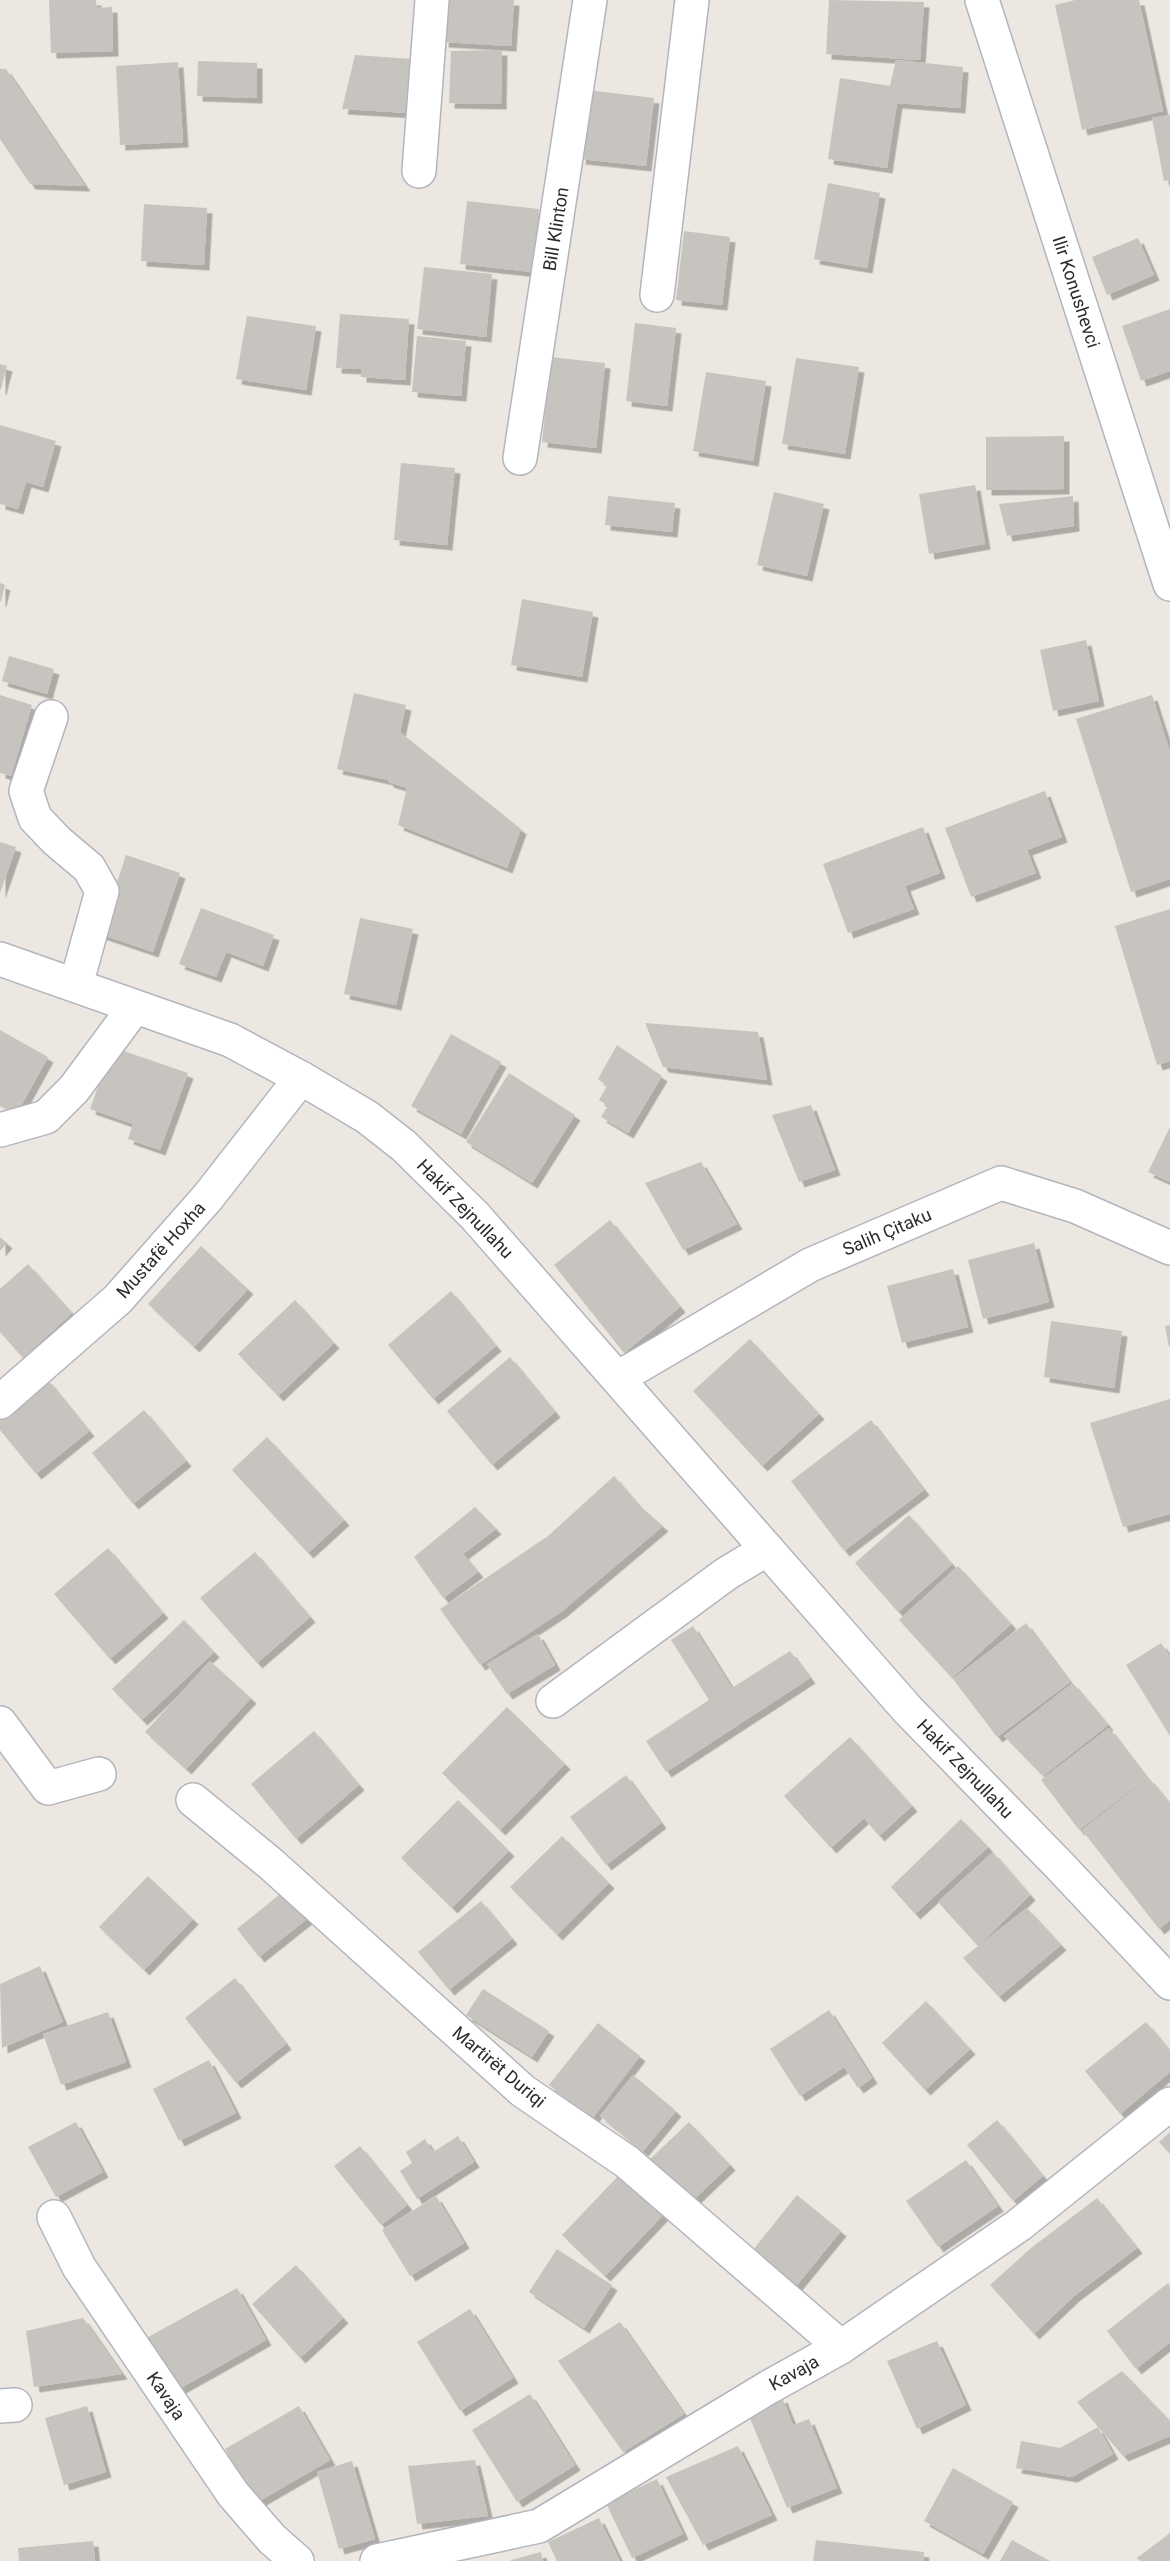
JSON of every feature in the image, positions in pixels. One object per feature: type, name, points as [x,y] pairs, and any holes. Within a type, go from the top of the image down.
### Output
[{"type":"street","points":[[419,171],[432,0]]},
{"type":"street","name":"Bill Klinton","points":[[519,458],[590,0]]},
{"type":"street","points":[[657,295],[692,0]]},
{"type":"street","name":"Ilir Konushevci","points":[[982,0],[1170,584]]},
{"type":"street","points":[[51,717],[26,791],[35,818],[57,841],[89,868],[102,891],[76,986]]},
{"type":"street","name":"Hakif Zejnullahu","points":[[0,959],[230,1041],[301,1078],[367,1117],[419,1160],[475,1216],[908,1710],[1170,1983]]},
{"type":"street","points":[[0,1130],[46,1117],[75,1089],[134,1008]]},
{"type":"street","name":"Mustafë Hoxha","points":[[0,1402],[118,1299],[208,1197],[301,1078]]},
{"type":"street","name":"Salih Çitaku","points":[[618,1378],[810,1265],[1001,1183],[1031,1190],[1075,1206],[1170,1248]]},
{"type":"street","points":[[553,1701],[726,1574],[767,1549]]},
{"type":"street","points":[[0,1723],[48,1788],[99,1774]]},
{"type":"street","name":"Martirët Duriqi","points":[[193,1800],[271,1864],[523,2091],[627,2162],[841,2347]]},
{"type":"street","name":"Kavaja","points":[[377,2561],[539,2526],[769,2387],[841,2347],[1019,2225],[1170,2104]]},
{"type":"street","name":"Kavaja","points":[[54,2217],[79,2267],[233,2494],[272,2540],[297,2561]]},
{"type":"building","points":[[49,0],[96,0],[97,8],[112,7],[113,51],[51,53]]},
{"type":"building","points":[[446,0],[514,0],[511,46],[443,42]]},
{"type":"building","points":[[829,0],[924,2],[920,60],[826,54]]},
{"type":"building","points":[[1075,0],[1139,0],[1163,111],[1082,130],[1055,5]]},
{"type":"building","points":[[502,50],[501,104],[449,103],[451,51]]},
{"type":"building","points":[[355,55],[412,59],[409,113],[342,109]]},
{"type":"building","points":[[896,60],[963,67],[960,108],[897,103],[887,168],[828,159],[840,78],[890,86]]},
{"type":"building","points":[[198,61],[257,63],[257,98],[197,96]]},
{"type":"building","points":[[178,62],[183,142],[120,145],[116,66]]},
{"type":"building","points":[[0,69],[6,69],[85,186],[30,184],[0,139]]},
{"type":"building","points":[[587,90],[654,98],[646,166],[580,159]]},
{"type":"building","points":[[1170,115],[1170,180],[1164,181],[1152,118]]},
{"type":"building","points":[[828,183],[880,193],[867,268],[814,259]]},
{"type":"building","points":[[467,201],[539,209],[531,272],[460,264]]},
{"type":"building","points":[[144,204],[207,208],[204,265],[141,261]]},
{"type":"building","points":[[684,231],[730,237],[722,305],[676,300]]},
{"type":"building","points":[[1138,238],[1154,275],[1107,295],[1092,257]]},
{"type":"building","points":[[424,267],[492,274],[486,337],[417,329]]},
{"type":"building","points":[[1170,309],[1170,371],[1141,381],[1122,326]]},
{"type":"building","points":[[340,314],[409,319],[405,380],[361,377],[361,369],[336,368]]},
{"type":"building","points":[[247,316],[316,326],[306,390],[236,379]]},
{"type":"building","points":[[635,323],[676,328],[667,406],[626,401]]},
{"type":"building","points":[[417,336],[466,341],[461,396],[412,392]]},
{"type":"building","points":[[551,357],[605,363],[596,448],[542,442]]},
{"type":"building","points":[[796,358],[859,367],[845,454],[782,444]]},
{"type":"building","points":[[0,364],[7,366],[1,389],[0,389]]},
{"type":"building","points":[[706,372],[766,381],[753,461],[693,451]]},
{"type":"building","points":[[0,425],[56,441],[43,487],[26,482],[18,509],[0,504]]},
{"type":"building","points":[[1064,436],[1064,489],[986,490],[986,437]]},
{"type":"building","points":[[401,463],[455,468],[447,545],[394,540]]},
{"type":"building","points":[[975,485],[985,544],[929,554],[919,494]]},
{"type":"building","points":[[774,492],[824,504],[807,576],[757,565]]},
{"type":"building","points":[[608,496],[675,503],[672,532],[605,525]]},
{"type":"building","points":[[1073,496],[1074,526],[1007,536],[999,504]]},
{"type":"building","points":[[0,583],[5,585],[1,601],[0,601]]},
{"type":"building","points":[[522,599],[593,612],[582,677],[511,665]]},
{"type":"building","points":[[1086,640],[1099,701],[1053,711],[1040,650]]},
{"type":"building","points":[[9,656],[54,669],[47,694],[2,681]]},
{"type":"building","points":[[354,693],[406,705],[400,732],[521,829],[507,868],[398,825],[407,788],[388,782],[388,780],[337,769]]},
{"type":"building","points":[[0,695],[32,705],[11,776],[0,773]]},
{"type":"building","points":[[1152,695],[1170,752],[1170,879],[1131,892],[1076,719]]},
{"type":"building","points":[[1045,791],[1062,837],[1027,850],[1036,873],[971,897],[945,828]]},
{"type":"building","points":[[923,827],[940,873],[905,886],[914,909],[848,933],[823,864]]},
{"type":"building","points":[[0,842],[16,847],[0,893]]},
{"type":"building","points":[[126,855],[180,873],[153,952],[100,934]]},
{"type":"building","points":[[201,908],[274,935],[263,966],[226,952],[216,977],[179,964]]},
{"type":"building","points":[[1170,909],[1170,1061],[1157,1065],[1115,926]]},
{"type":"building","points":[[360,918],[413,929],[396,1005],[344,994]]},
{"type":"building","points":[[645,1023],[758,1032],[767,1080],[663,1067]]},
{"type":"building","points":[[0,1030],[48,1057],[16,1115],[0,1106]]},
{"type":"building","points":[[451,1034],[501,1062],[461,1134],[411,1106]]},
{"type":"building","points":[[617,1045],[662,1076],[628,1133],[601,1117],[608,1106],[599,1100],[607,1086],[598,1079]]},
{"type":"building","points":[[112,1047],[188,1073],[160,1150],[128,1139],[133,1124],[90,1109]]},
{"type":"building","points":[[509,1073],[575,1115],[532,1183],[466,1142]]},
{"type":"building","points":[[811,1105],[835,1170],[799,1182],[772,1115]]},
{"type":"building","points":[[1170,1127],[1170,1182],[1148,1172]]},
{"type":"building","points":[[701,1162],[737,1224],[683,1250],[645,1183]]},
{"type":"building","points":[[610,1220],[680,1307],[624,1353],[554,1265]]},
{"type":"building","points":[[0,1237],[7,1243],[0,1251]]},
{"type":"building","points":[[1034,1243],[1049,1302],[983,1319],[968,1260]]},
{"type":"building","points":[[201,1246],[248,1289],[194,1347],[148,1304]]},
{"type":"building","points":[[28,1264],[72,1313],[23,1358],[0,1332],[0,1289]]},
{"type":"building","points":[[953,1269],[968,1327],[902,1343],[887,1286]]},
{"type":"building","points":[[451,1291],[496,1346],[433,1399],[388,1345]]},
{"type":"building","points":[[295,1300],[334,1343],[278,1396],[238,1354]]},
{"type":"building","points":[[1051,1321],[1122,1331],[1114,1388],[1044,1377]]},
{"type":"building","points":[[1170,1325],[1170,1346],[1169,1347],[1165,1326]]},
{"type":"building","points":[[750,1339],[819,1414],[762,1466],[693,1391]]},
{"type":"building","points":[[510,1357],[555,1412],[492,1465],[447,1411]]},
{"type":"building","points":[[47,1379],[89,1431],[36,1474],[0,1430],[0,1419]]},
{"type":"building","points":[[1170,1399],[1170,1514],[1123,1527],[1090,1423]]},
{"type":"building","points":[[144,1410],[186,1461],[133,1504],[92,1453]]},
{"type":"building","points":[[871,1420],[924,1490],[844,1551],[791,1481]]},
{"type":"building","points":[[267,1437],[344,1520],[308,1553],[232,1470]]},
{"type":"building","points":[[614,1476],[639,1505],[663,1526],[561,1612],[480,1665],[440,1609],[548,1536]]},
{"type":"building","points":[[475,1507],[496,1529],[463,1554],[478,1572],[443,1598],[414,1557]]},
{"type":"building","points":[[909,1515],[952,1564],[898,1612],[855,1563]]},
{"type":"building","points":[[108,1548],[163,1613],[110,1659],[54,1594]]},
{"type":"building","points":[[255,1552],[310,1617],[257,1663],[200,1598]]},
{"type":"building","points":[[958,1566],[1011,1624],[952,1678],[899,1620]]},
{"type":"building","points":[[184,1620],[214,1652],[142,1720],[112,1689]]},
{"type":"building","points":[[1026,1623],[1070,1682],[997,1737],[953,1679]]},
{"type":"building","points":[[693,1626],[732,1688],[790,1651],[810,1678],[666,1772],[646,1741],[709,1700],[671,1640]]},
{"type":"building","points":[[538,1634],[555,1665],[507,1694],[487,1664]]},
{"type":"building","points":[[1161,1643],[1170,1657],[1170,1736],[1126,1665]]},
{"type":"building","points":[[210,1661],[251,1698],[186,1769],[145,1732]]},
{"type":"building","points":[[1073,1683],[1108,1725],[1043,1776],[1004,1736]]},
{"type":"building","points":[[507,1707],[565,1764],[500,1830],[442,1773]]},
{"type":"building","points":[[1109,1728],[1147,1778],[1079,1830],[1041,1780]]},
{"type":"building","points":[[314,1731],[359,1785],[296,1839],[251,1784]]},
{"type":"building","points":[[850,1737],[912,1806],[879,1836],[864,1818],[831,1848],[784,1796]]},
{"type":"building","points":[[626,1775],[661,1823],[606,1865],[570,1817]]},
{"type":"building","points":[[1149,1778],[1170,1804],[1170,1920],[1159,1929],[1082,1830]]},
{"type":"building","points":[[458,1800],[509,1851],[452,1908],[401,1858]]},
{"type":"building","points":[[961,1819],[988,1847],[915,1914],[891,1887]]},
{"type":"building","points":[[562,1836],[609,1883],[557,1935],[510,1887]]},
{"type":"building","points":[[993,1852],[1030,1895],[978,1946],[938,1902]]},
{"type":"building","points":[[148,1876],[193,1919],[144,1970],[99,1927]]},
{"type":"building","points":[[285,1890],[308,1918],[259,1957],[237,1929]]},
{"type":"building","points":[[481,1901],[512,1939],[449,1990],[418,1952]]},
{"type":"building","points":[[1027,1908],[1061,1945],[999,1997],[963,1958]]},
{"type":"building","points":[[40,1966],[63,2022],[2,2048],[0,1984]]},
{"type":"building","points":[[235,1978],[286,2044],[236,2083],[185,2018]]},
{"type":"building","points":[[483,1989],[549,2031],[532,2057],[466,2015]]},
{"type":"building","points":[[926,2001],[970,2049],[925,2090],[882,2043]]},
{"type":"building","points":[[829,2010],[872,2078],[858,2088],[844,2067],[800,2096],[770,2049]]},
{"type":"building","points":[[108,2012],[126,2062],[61,2085],[43,2034]]},
{"type":"building","points":[[1146,2022],[1170,2051],[1170,2072],[1120,2114],[1085,2071]]},
{"type":"building","points":[[598,2023],[640,2056],[592,2119],[549,2085]]},
{"type":"building","points":[[209,2060],[236,2113],[179,2141],[153,2089]]},
{"type":"building","points":[[633,2075],[676,2111],[643,2151],[600,2116]]},
{"type":"building","points":[[997,2120],[1043,2176],[1013,2201],[967,2145]]},
{"type":"building","points":[[76,2122],[103,2172],[56,2197],[28,2147]]},
{"type":"building","points":[[689,2122],[730,2165],[687,2206],[646,2163]]},
{"type":"building","points":[[1170,2132],[1170,2154],[1159,2142]]},
{"type":"building","points":[[458,2136],[474,2162],[417,2199],[400,2171],[412,2163],[406,2152],[425,2139],[433,2152]]},
{"type":"building","points":[[360,2146],[407,2205],[381,2225],[334,2166]]},
{"type":"building","points":[[966,2160],[998,2206],[938,2247],[906,2201]]},
{"type":"building","points":[[620,2174],[663,2215],[605,2276],[562,2235]]},
{"type":"building","points":[[797,2195],[841,2231],[792,2291],[749,2255]]},
{"type":"building","points":[[436,2196],[464,2243],[410,2276],[382,2230]]},
{"type":"building","points":[[1097,2198],[1137,2248],[1074,2296],[1034,2334],[990,2285],[1031,2248]]},
{"type":"building","points":[[557,2249],[612,2285],[584,2328],[529,2292]]},
{"type":"building","points":[[296,2265],[343,2318],[300,2358],[252,2304]]},
{"type":"building","points":[[1168,2283],[1170,2286],[1170,2342],[1136,2369],[1107,2331]]},
{"type":"building","points":[[237,2288],[266,2340],[170,2394],[141,2341]]},
{"type":"building","points":[[470,2309],[513,2378],[460,2411],[417,2342]]},
{"type":"building","points":[[83,2318],[122,2374],[34,2387],[26,2331]]},
{"type":"building","points":[[620,2322],[684,2414],[623,2452],[558,2361]]},
{"type":"building","points":[[937,2341],[966,2405],[917,2429],[887,2361]]},
{"type":"building","points":[[1122,2371],[1170,2421],[1170,2436],[1123,2456],[1077,2402]]},
{"type":"building","points":[[530,2394],[575,2465],[517,2502],[472,2430]]},
{"type":"building","points":[[782,2397],[793,2425],[809,2419],[837,2488],[787,2508],[747,2411]]},
{"type":"building","points":[[87,2406],[106,2472],[64,2485],[45,2418]]},
{"type":"building","points":[[299,2406],[330,2460],[256,2503],[225,2449]]},
{"type":"building","points":[[1098,2427],[1113,2454],[1072,2477],[1016,2468],[1021,2441],[1060,2448]]},
{"type":"building","points":[[738,2446],[772,2515],[703,2545],[666,2477]]},
{"type":"building","points":[[475,2460],[488,2516],[417,2524],[408,2466]]},
{"type":"building","points":[[352,2461],[375,2539],[339,2549],[317,2472]]},
{"type":"building","points":[[953,2468],[1013,2502],[983,2554],[924,2521]]},
{"type":"building","points":[[657,2479],[683,2534],[632,2558],[606,2503]]},
{"type":"building","points":[[599,2518],[620,2561],[557,2561],[548,2542]]},
{"type":"building","points":[[1170,2533],[1170,2561],[1140,2561],[1137,2558]]},
{"type":"building","points":[[816,2540],[924,2552],[923,2561],[813,2561]]},
{"type":"building","points":[[1012,2540],[1050,2561],[1000,2561]]},
{"type":"building","points":[[93,2541],[95,2561],[19,2561],[18,2548]]},
{"type":"building","points":[[541,2552],[543,2561],[511,2561],[511,2560]]}]
